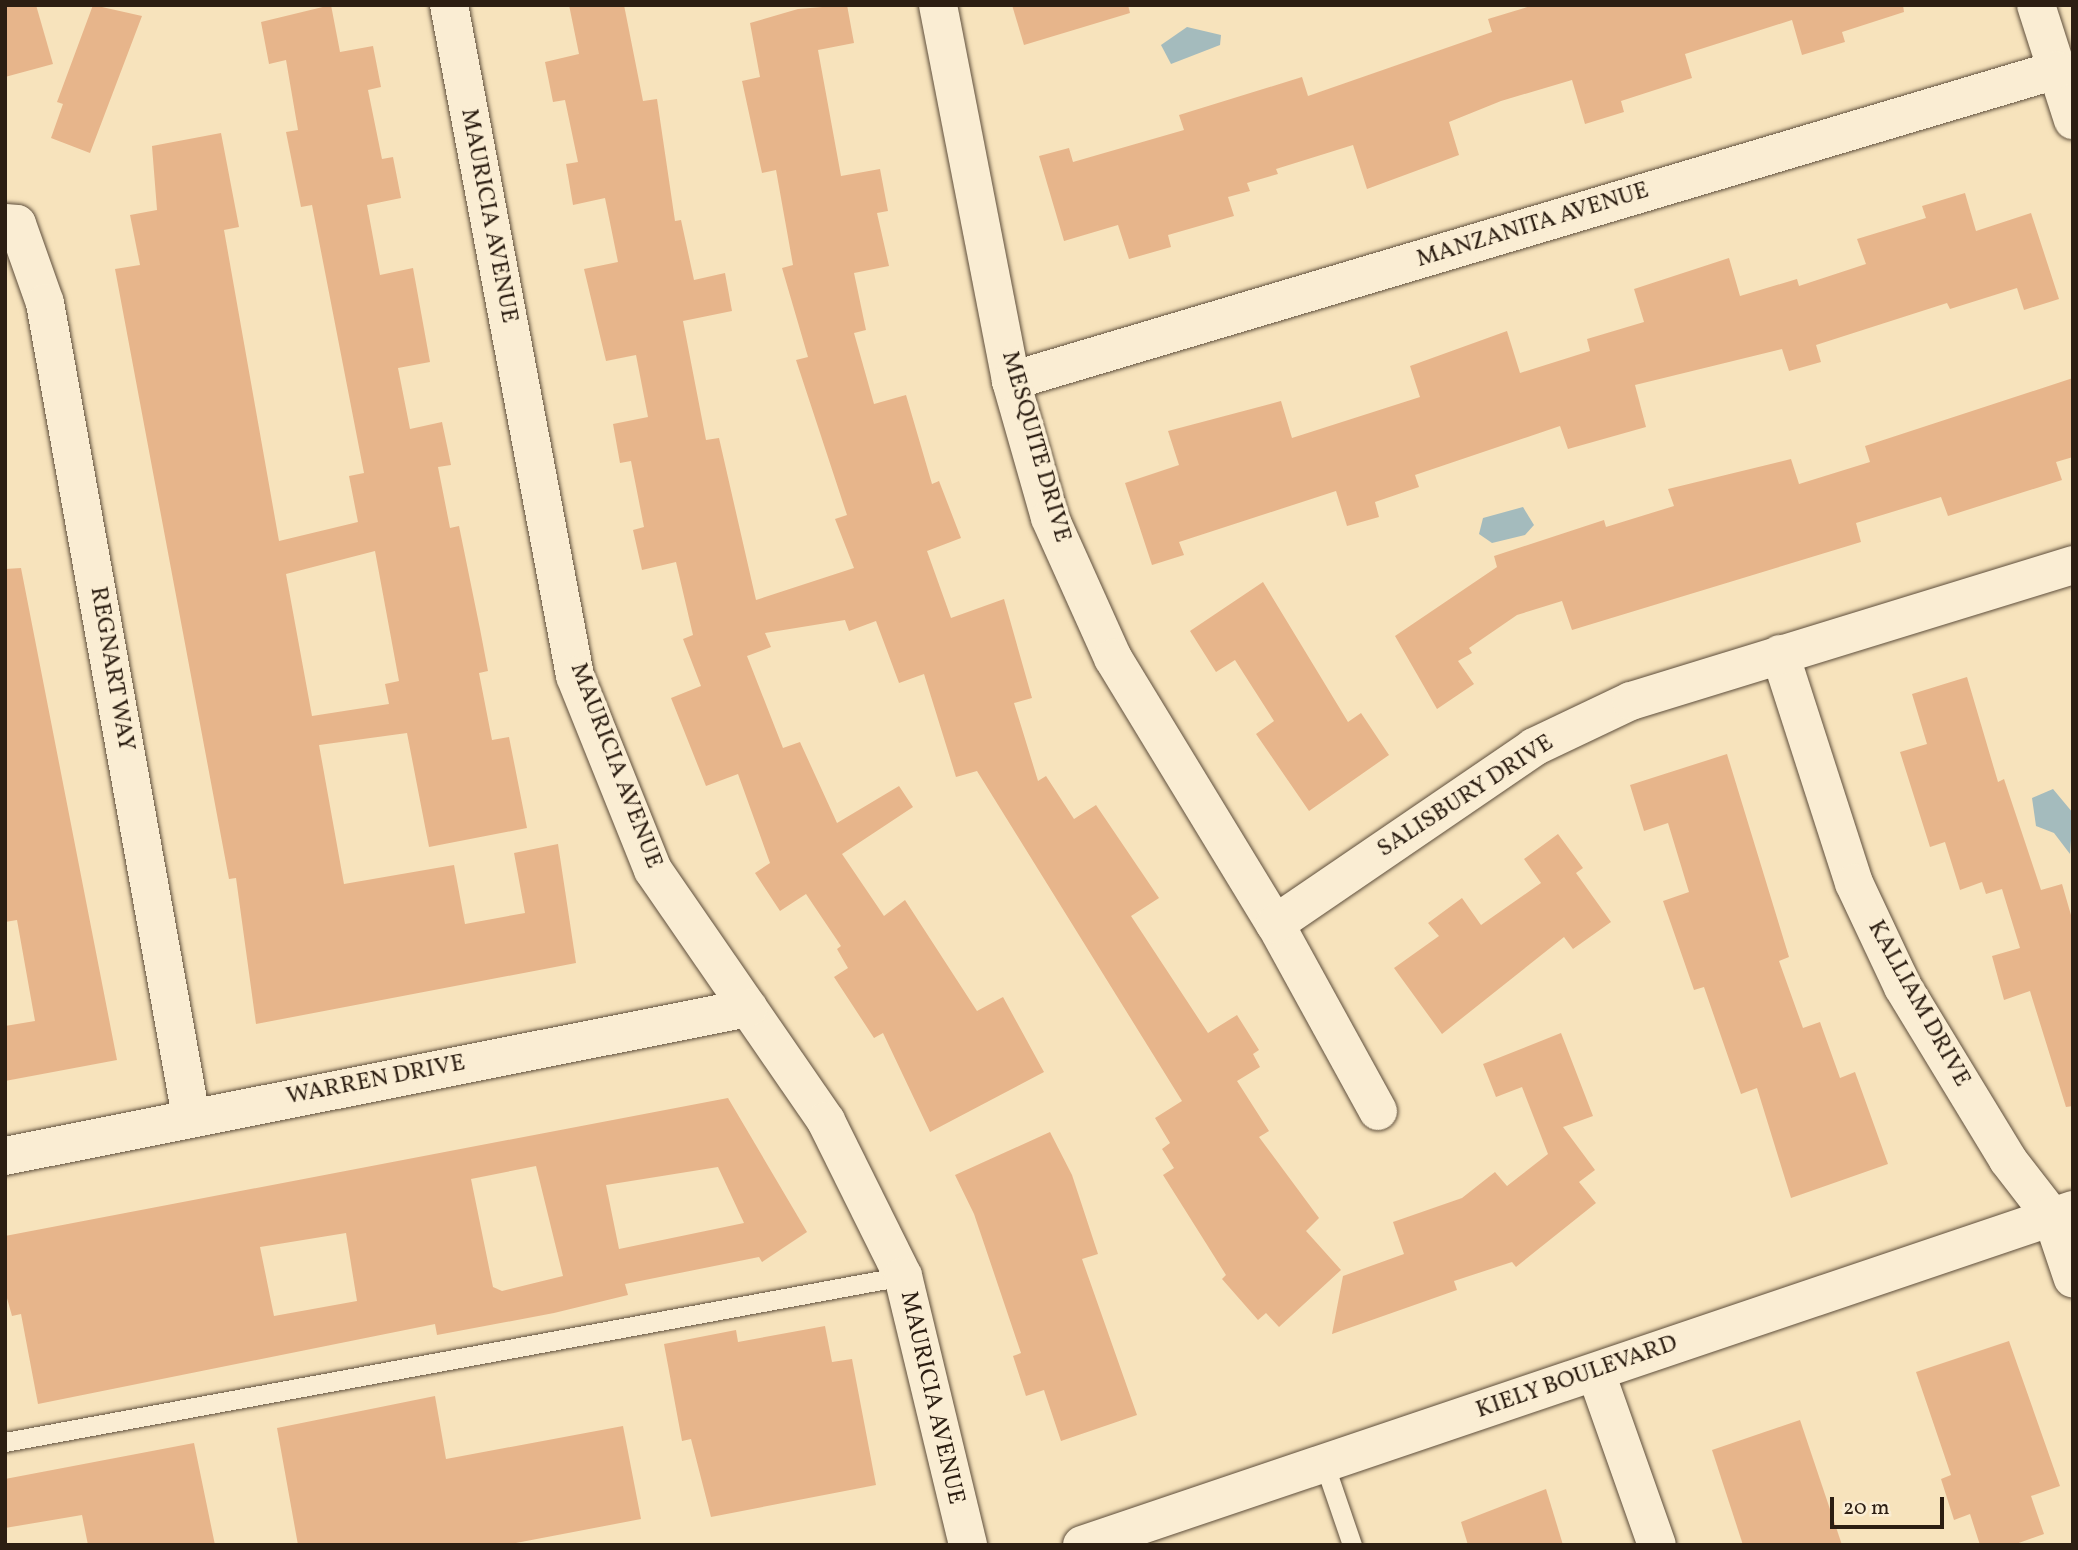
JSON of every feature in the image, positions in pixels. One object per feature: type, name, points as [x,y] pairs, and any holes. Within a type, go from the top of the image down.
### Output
[{"type":"street","name":"MAURICIA AVENUE","points":[[449,5],[576,676],[653,870],[826,1121],[903,1276],[968,1545]]},
{"type":"street","name":"MESQUITE DRIVE","points":[[938,5],[1011,381],[1050,518],[1113,658],[1275,925]]},
{"type":"street","points":[[2036,5],[2073,120]]},
{"type":"street","name":"MANZANITA AVENUE","points":[[1011,381],[2056,70]]},
{"type":"street","name":"REGNART WAY","points":[[11,224],[45,303],[191,1117]]},
{"type":"street","name":"SALISBURY DRIVE","points":[[1275,925],[1534,747],[1631,701],[2073,565]]},
{"type":"street","name":"KALLIAM DRIVE","points":[[1780,654],[1854,883],[1903,987],[2008,1160],[2062,1214],[2073,1279]]},
{"type":"street","points":[[1275,925],[1378,1111]]},
{"type":"street","name":"WARREN DRIVE","points":[[5,1156],[748,1008]]},
{"type":"street","name":"KIELY BOULEVARD","points":[[1082,1545],[2062,1214]]},
{"type":"street","points":[[1596,1373],[1657,1545]]},
{"type":"lane","points":[[5,1442],[903,1276]]},
{"type":"lane","points":[[1324,1463],[1352,1545]]},
{"type":"water","points":[[1187,27],[1221,35],[1220,45],[1171,64],[1161,45]]},
{"type":"water","points":[[1523,507],[1534,525],[1525,535],[1492,543],[1479,534],[1483,518]]},
{"type":"water","points":[[2053,789],[2073,813],[2070,854],[2054,833],[2036,826],[2032,798]]},
{"type":"building","points":[[5,5],[36,5],[53,64],[5,77]]},
{"type":"building","points":[[93,5],[142,16],[90,153],[51,138],[63,104],[57,102]]},
{"type":"building","points":[[331,5],[340,52],[373,46],[381,87],[368,90],[382,159],[393,157],[401,198],[367,205],[380,275],[413,268],[430,362],[398,368],[410,429],[442,422],[451,465],[438,467],[450,528],[459,526],[480,629],[488,671],[479,673],[492,740],[509,737],[527,828],[429,847],[407,733],[319,745],[344,884],[454,865],[465,924],[525,913],[514,853],[558,844],[576,963],[256,1024],[236,878],[229,879],[115,269],[140,265],[130,215],[157,210],[152,146],[221,133],[239,227],[224,230],[279,541],[358,522],[349,476],[364,473],[312,205],[301,207],[286,132],[298,130],[286,60],[269,64],[261,22]],"holes":[[[375,551],[399,681],[385,684],[389,704],[312,716],[286,574]]]},
{"type":"building","points":[[569,5],[624,5],[643,101],[657,99],[675,221],[681,220],[694,280],[725,273],[732,311],[683,321],[706,440],[719,438],[756,600],[854,568],[835,519],[847,515],[796,360],[808,357],[782,268],[793,265],[776,170],[762,173],[742,81],[760,77],[750,23],[798,9],[847,5],[854,43],[818,50],[841,176],[880,169],[888,211],[877,213],[889,266],[854,273],[866,330],[854,333],[874,404],[906,395],[932,484],[939,481],[961,538],[927,551],[951,618],[1004,599],[1032,698],[1014,703],[1038,781],[1046,776],[1074,819],[1096,805],[1159,898],[1131,916],[1208,1033],[1237,1015],[1259,1050],[1253,1054],[1260,1067],[1237,1081],[1269,1131],[1259,1137],[1319,1218],[1306,1231],[1341,1270],[1279,1327],[1266,1313],[1258,1320],[1222,1279],[1226,1275],[1163,1175],[1174,1168],[1162,1149],[1170,1143],[1155,1118],[1182,1101],[977,771],[956,777],[924,674],[899,683],[876,621],[849,631],[845,620],[765,633],[771,647],[747,656],[783,748],[800,742],[837,823],[899,786],[913,807],[842,854],[884,916],[905,900],[977,1011],[1003,997],[1044,1072],[930,1132],[883,1033],[874,1038],[834,977],[848,968],[837,949],[841,946],[806,894],[780,911],[755,873],[770,863],[738,774],[706,786],[671,698],[701,686],[683,639],[693,635],[676,562],[642,570],[633,530],[644,527],[631,461],[620,463],[613,424],[648,417],[636,355],[606,361],[584,269],[618,262],[605,198],[573,205],[566,164],[578,162],[565,100],[553,102],[545,62],[579,54]]},
{"type":"building","points":[[1012,5],[1128,5],[1130,13],[1024,45]]},
{"type":"building","points":[[1534,5],[1903,5],[1904,12],[1842,32],[1845,42],[1802,55],[1792,20],[1685,54],[1692,78],[1621,101],[1624,112],[1585,124],[1572,80],[1501,101],[1449,122],[1459,155],[1367,189],[1353,145],[1276,169],[1278,174],[1247,183],[1250,191],[1228,197],[1234,216],[1168,235],[1171,247],[1129,259],[1118,225],[1064,241],[1039,156],[1069,148],[1073,162],[1184,130],[1179,115],[1302,77],[1308,96],[1492,32],[1488,19]]},
{"type":"building","points":[[1965,193],[1976,231],[2031,213],[2059,299],[2024,310],[2017,288],[1950,309],[1947,303],[1816,345],[1821,362],[1789,371],[1782,349],[1635,385],[1646,427],[1568,449],[1560,426],[1415,475],[1419,487],[1375,502],[1379,517],[1347,526],[1336,491],[1179,542],[1184,555],[1152,565],[1125,483],[1179,465],[1168,431],[1281,401],[1292,438],[1420,397],[1410,366],[1507,331],[1520,373],[1590,351],[1587,339],[1644,322],[1634,289],[1729,258],[1740,296],[1797,279],[1799,286],[1866,264],[1857,239],[1926,218],[1922,206]]},
{"type":"building","points":[[2073,378],[2073,457],[2056,462],[2062,480],[1948,516],[1941,497],[1856,523],[1861,542],[1572,630],[1562,601],[1517,615],[1469,648],[1472,653],[1458,661],[1474,684],[1437,709],[1395,636],[1497,567],[1494,556],[1604,520],[1606,527],[1674,506],[1668,489],[1791,459],[1799,484],[1870,462],[1865,446]]},
{"type":"building","points":[[21,568],[117,1060],[5,1081],[5,1026],[35,1021],[17,920],[5,922],[5,569]]},
{"type":"building","points":[[1263,582],[1348,722],[1361,713],[1389,755],[1309,811],[1256,734],[1274,721],[1235,660],[1216,672],[1190,631]]},
{"type":"building","points":[[1967,677],[1998,782],[2004,779],[2041,890],[2062,884],[2073,922],[2073,1106],[2066,1107],[2030,991],[2004,1000],[1992,956],[2020,948],[2002,889],[1986,894],[1982,882],[1960,890],[1945,842],[1930,847],[1900,752],[1927,744],[1912,694]]},
{"type":"building","points":[[1727,754],[1789,957],[1779,961],[1803,1028],[1820,1022],[1840,1078],[1855,1072],[1888,1164],[1791,1198],[1757,1088],[1741,1094],[1704,987],[1694,990],[1663,901],[1689,892],[1668,823],[1644,831],[1630,785]]},
{"type":"building","points":[[1558,834],[1583,868],[1576,873],[1611,922],[1573,949],[1564,937],[1442,1034],[1394,968],[1439,936],[1428,923],[1462,898],[1481,925],[1541,883],[1524,859]]},
{"type":"building","points":[[1561,1033],[1593,1116],[1563,1127],[1595,1170],[1579,1182],[1596,1203],[1516,1267],[1512,1262],[1454,1281],[1457,1290],[1332,1334],[1343,1276],[1404,1254],[1393,1222],[1462,1198],[1495,1172],[1507,1186],[1548,1154],[1522,1087],[1496,1097],[1483,1064]]},
{"type":"building","points":[[728,1098],[807,1232],[762,1262],[759,1257],[625,1284],[628,1295],[554,1313],[437,1335],[435,1324],[38,1404],[21,1314],[12,1316],[5,1291],[5,1236]],"holes":[[[536,1166],[563,1276],[502,1291],[493,1287],[471,1179]],[[718,1167],[744,1223],[619,1249],[606,1185]],[[346,1233],[357,1301],[274,1316],[260,1247]]]},
{"type":"building","points":[[1050,1132],[1072,1175],[1098,1254],[1082,1259],[1137,1415],[1061,1441],[1044,1390],[1026,1396],[1013,1356],[1021,1353],[974,1214],[955,1175]]},
{"type":"building","points":[[825,1326],[832,1362],[852,1359],[876,1485],[711,1517],[691,1439],[682,1441],[664,1344],[736,1330],[738,1342]]},
{"type":"building","points":[[2009,1341],[2060,1486],[2031,1496],[2044,1534],[2013,1545],[1980,1545],[1970,1514],[1954,1520],[1941,1479],[1951,1475],[1916,1372]]},
{"type":"building","points":[[435,1396],[446,1459],[623,1426],[641,1519],[506,1545],[298,1545],[277,1428]]},
{"type":"building","points":[[1800,1420],[1842,1545],[1743,1545],[1712,1450]]},
{"type":"building","points":[[194,1443],[215,1545],[88,1545],[82,1515],[5,1528],[5,1479]]},
{"type":"building","points":[[1546,1489],[1563,1545],[1468,1545],[1461,1522]]}]
